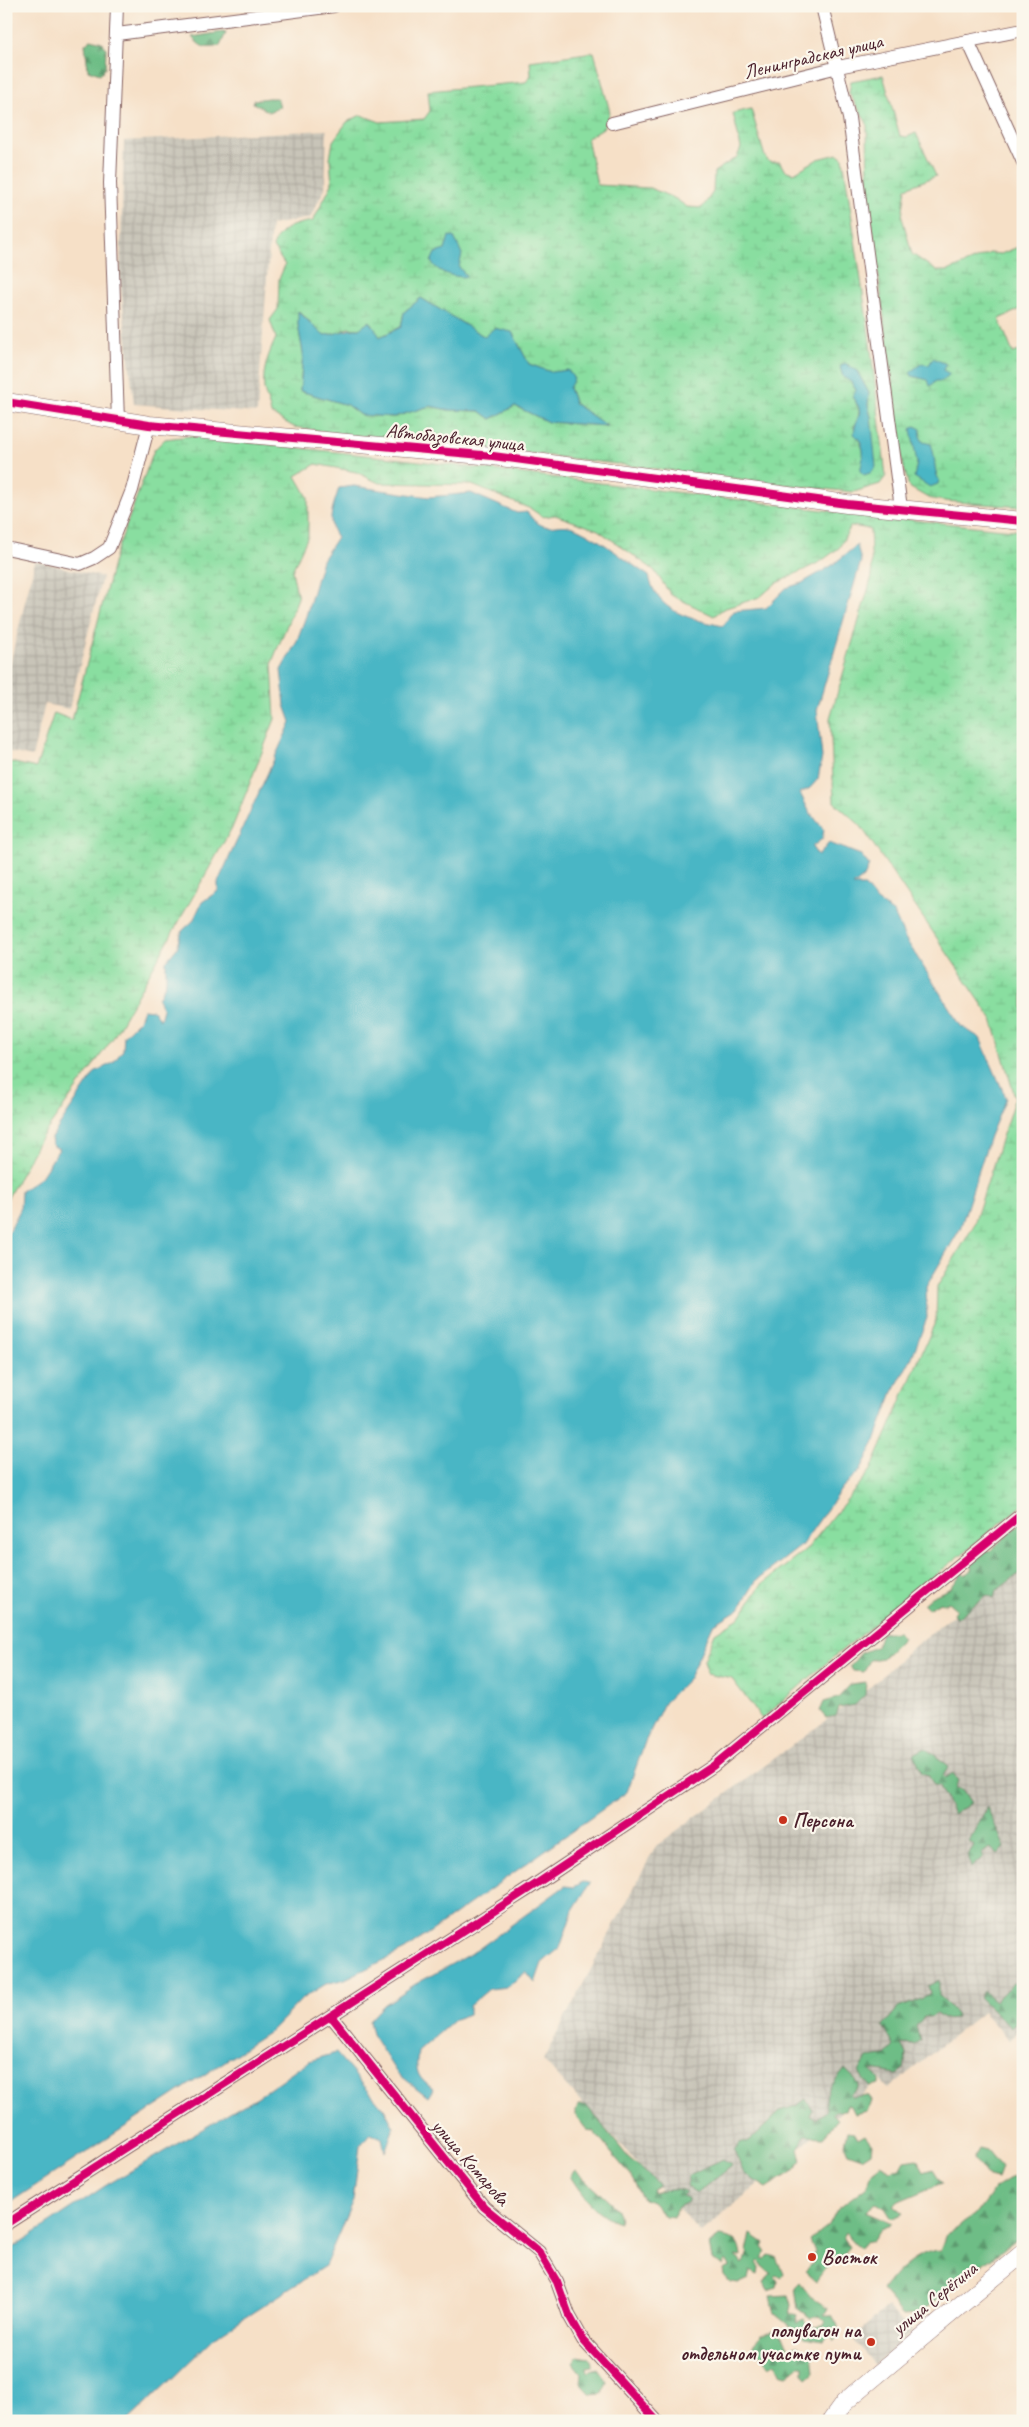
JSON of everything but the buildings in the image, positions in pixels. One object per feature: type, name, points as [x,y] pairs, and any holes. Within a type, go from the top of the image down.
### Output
[{"type":"street","points":[[117,6],[110,182],[118,421]]},
{"type":"street","points":[[116,34],[334,6]]},
{"type":"street","points":[[822,6],[850,118],[901,508]]},
{"type":"street","name":"Ленинградская улица","points":[[612,123],[838,67],[1023,30]]},
{"type":"street","points":[[968,41],[1023,162]]},
{"type":"street","name":"Автобазовская улица","points":[[6,402],[148,425],[493,456],[847,504],[1023,521]]},
{"type":"street","points":[[6,548],[80,564],[94,558],[109,548],[132,490],[148,425]]},
{"type":"street","points":[[6,2224],[527,1890],[713,1766],[1023,1513]]},
{"type":"street","name":"улица Комарова","points":[[331,2016],[484,2206],[539,2252],[557,2282],[569,2315],[583,2340],[658,2421]]},
{"type":"street","name":"улица Серёгина","points":[[832,2421],[844,2403],[1023,2253]]},
{"type":"shaded area","points":[[327,130],[325,188],[310,218],[271,225],[257,413],[134,404],[120,280],[124,141]]},
{"type":"shaded area","points":[[35,561],[102,577],[69,709],[45,704],[32,757],[6,751],[6,680]]},
{"type":"shaded area","points":[[1023,1560],[1023,2026],[1009,2040],[983,2012],[888,2089],[880,2079],[701,2233],[543,2060],[656,1846],[867,1690],[911,1649]]},
{"type":"shaded area","points":[[888,2306],[912,2332],[875,2365],[852,2338]]},
{"type":"green space","points":[[226,33],[220,46],[215,47],[201,45],[192,37]]},
{"type":"green space","points":[[91,39],[102,42],[106,48],[105,69],[100,74],[88,70],[85,44]]},
{"type":"green space","points":[[594,52],[610,112],[603,128],[587,138],[597,185],[650,188],[676,199],[687,207],[702,208],[713,192],[714,172],[737,157],[741,148],[733,113],[751,109],[765,157],[770,162],[780,162],[784,170],[794,173],[818,159],[838,154],[843,158],[869,334],[886,476],[880,484],[854,492],[509,451],[349,435],[294,427],[271,414],[264,390],[264,375],[276,338],[270,320],[278,309],[279,279],[285,265],[273,247],[279,235],[288,228],[313,221],[332,184],[330,159],[333,141],[347,122],[361,115],[380,122],[424,119],[430,111],[428,91],[526,82],[531,75],[530,61]],"holes":[[[421,298],[485,337],[512,332],[529,364],[551,372],[569,388],[575,404],[606,426],[548,422],[515,406],[491,419],[480,411],[448,410],[430,406],[394,417],[360,415],[347,405],[300,391],[303,353],[298,325],[299,311],[323,335],[335,335],[348,328],[359,329],[380,337],[401,327],[404,312]],[[857,371],[869,393],[868,405],[871,417],[864,475],[864,452],[854,427],[858,419],[859,408],[852,397],[856,390],[851,382]]]},
{"type":"green space","points":[[883,75],[900,136],[907,137],[916,133],[936,176],[906,188],[902,217],[912,254],[937,271],[948,271],[990,253],[1001,254],[1023,245],[1023,308],[999,319],[1013,353],[1023,350],[1023,507],[944,501],[928,498],[909,487],[902,461],[868,191],[867,123],[849,93],[851,81]],"holes":[[[915,426],[937,475],[925,482],[915,477],[917,463]]]},
{"type":"green space","points":[[277,98],[280,106],[269,112],[253,103],[254,100]]},
{"type":"green space","points":[[190,436],[410,460],[872,516],[1023,531],[1023,1505],[831,1659],[762,1719],[732,1679],[707,1674],[704,1660],[715,1633],[739,1618],[761,1585],[806,1550],[871,1470],[936,1320],[937,1287],[973,1227],[1015,1097],[992,1019],[860,825],[834,802],[830,718],[872,576],[870,529],[851,526],[839,548],[820,562],[775,584],[760,597],[723,609],[714,616],[671,595],[654,570],[598,530],[555,515],[543,517],[531,509],[472,485],[379,483],[356,472],[316,464],[296,476],[308,497],[308,536],[292,571],[298,598],[272,662],[275,719],[233,826],[113,1038],[39,1141],[6,1201],[6,761],[36,768],[54,713],[72,720],[115,556],[154,450],[165,439]]},
{"type":"green space","points":[[1023,1520],[1023,1571],[996,1591],[994,1598],[987,1595],[956,1619],[953,1613],[956,1609],[948,1602],[945,1604],[940,1602],[928,1609],[923,1604],[931,1597],[951,1588],[962,1572],[965,1575],[972,1569],[969,1564],[985,1550],[989,1552]]},
{"type":"green space","points":[[898,1632],[903,1638],[883,1658],[870,1660],[864,1672],[853,1671],[850,1666],[861,1653],[876,1647],[881,1633]]},
{"type":"green space","points":[[866,1682],[865,1695],[855,1705],[839,1708],[836,1716],[826,1718],[820,1711],[824,1702],[838,1698],[851,1684]]},
{"type":"green space","points":[[925,1748],[949,1766],[943,1776],[945,1778],[953,1773],[958,1781],[955,1788],[962,1789],[971,1803],[953,1815],[940,1786],[934,1785],[928,1775],[922,1773],[914,1754]]},
{"type":"green space","points":[[987,1807],[1005,1848],[998,1854],[990,1848],[981,1854],[984,1856],[971,1868],[968,1855],[974,1845],[969,1841]]},
{"type":"green space","points":[[939,1980],[939,1996],[955,2012],[956,2018],[943,2019],[935,2013],[932,2017],[924,2017],[916,2026],[920,2040],[914,2045],[901,2044],[906,2054],[904,2069],[897,2074],[871,2070],[879,2080],[879,2085],[869,2087],[859,2072],[867,2058],[885,2056],[894,2046],[883,2026],[898,2008],[921,1999],[930,1993],[928,1986]]},
{"type":"green space","points":[[1013,1983],[1023,1983],[1023,2016],[1011,2028],[979,1997],[983,1991],[995,2001]]},
{"type":"green space","points":[[845,2069],[859,2083],[858,2088],[850,2094],[852,2097],[867,2095],[871,2100],[867,2111],[855,2114],[851,2106],[847,2105],[845,2111],[835,2111],[833,2115],[838,2120],[823,2137],[805,2136],[799,2148],[802,2160],[792,2172],[767,2188],[744,2174],[734,2150],[741,2142],[747,2143],[782,2110],[796,2106],[806,2099],[813,2110],[810,2115],[816,2118],[827,2111],[826,2097],[828,2092]]},
{"type":"green space","points":[[578,2105],[586,2105],[628,2157],[660,2185],[652,2189],[654,2192],[675,2189],[686,2192],[682,2196],[688,2198],[688,2202],[678,2207],[674,2217],[665,2216],[652,2202],[643,2199],[630,2175],[593,2131],[587,2130],[575,2115]]},
{"type":"green space","points":[[847,2131],[854,2132],[858,2139],[865,2135],[872,2144],[871,2152],[862,2158],[848,2153],[844,2144]]},
{"type":"green space","points":[[979,2149],[987,2151],[1001,2168],[997,2179],[986,2176],[973,2159]]},
{"type":"green space","points":[[723,2159],[732,2165],[697,2193],[687,2187],[689,2175]]},
{"type":"green space","points":[[917,2159],[924,2172],[933,2169],[942,2183],[899,2201],[894,2205],[904,2213],[892,2219],[885,2208],[875,2203],[865,2212],[893,2224],[880,2229],[872,2241],[866,2240],[859,2248],[845,2233],[843,2237],[850,2247],[839,2259],[830,2262],[816,2281],[805,2271],[813,2263],[811,2258],[815,2252],[810,2240],[829,2225],[837,2209],[867,2186],[872,2172],[881,2165],[890,2170],[900,2168],[904,2161]]},
{"type":"green space","points":[[575,2170],[617,2209],[619,2222],[597,2210],[585,2197],[570,2176]]},
{"type":"green space","points":[[1014,2176],[1023,2178],[1023,2234],[919,2314],[903,2315],[882,2291],[907,2263],[923,2254],[941,2250],[947,2234],[974,2216],[995,2188]]},
{"type":"green space","points":[[751,2234],[764,2243],[762,2248],[766,2251],[761,2258],[765,2259],[769,2255],[776,2257],[783,2273],[780,2278],[775,2275],[773,2277],[777,2282],[776,2288],[768,2291],[764,2283],[771,2272],[758,2261],[756,2263],[759,2267],[758,2275],[750,2271],[748,2279],[739,2283],[730,2282],[724,2275],[723,2269],[730,2266],[726,2260],[723,2265],[712,2259],[709,2245],[719,2236],[735,2241],[739,2247],[741,2257],[736,2256],[742,2264],[748,2255],[747,2251]]},
{"type":"green space","points":[[800,2283],[811,2297],[828,2308],[824,2315],[832,2315],[841,2331],[834,2341],[831,2334],[824,2341],[804,2338],[775,2314],[771,2296],[789,2295],[792,2305],[790,2314],[797,2316],[795,2323],[804,2319],[810,2327],[825,2326],[826,2322],[820,2316],[811,2318],[798,2309],[795,2288]]},
{"type":"green space","points":[[774,2330],[783,2337],[789,2349],[797,2346],[812,2353],[814,2372],[807,2378],[803,2373],[803,2366],[799,2366],[787,2375],[780,2373],[776,2362],[769,2366],[752,2346],[762,2335]]},
{"type":"green space","points":[[578,2356],[590,2358],[593,2366],[586,2367],[587,2372],[598,2369],[607,2382],[602,2393],[591,2394],[580,2382],[581,2373],[573,2363]]},
{"type":"water","points":[[449,236],[454,237],[462,254],[459,267],[467,277],[447,274],[431,262],[435,253],[445,250]]},
{"type":"water","points":[[421,298],[485,337],[494,328],[512,332],[529,364],[551,372],[568,370],[574,379],[569,388],[575,404],[607,426],[548,422],[515,406],[491,419],[480,411],[448,410],[430,406],[394,417],[360,415],[347,405],[300,391],[303,353],[298,325],[298,311],[323,335],[359,329],[370,321],[380,337],[401,327],[404,312]]},
{"type":"water","points":[[933,358],[946,364],[943,370],[950,374],[942,381],[936,381],[930,386],[928,380],[912,376],[910,372],[921,364],[929,365]]},
{"type":"water","points":[[845,363],[857,371],[869,393],[868,405],[876,467],[870,473],[864,475],[860,471],[863,456],[862,446],[854,434],[859,415],[859,408],[852,397],[856,390],[851,382],[843,377],[840,367]]},
{"type":"water","points":[[915,426],[921,429],[920,436],[923,442],[931,444],[933,449],[939,480],[938,484],[930,487],[914,477],[917,463],[911,429]]},
{"type":"water","points":[[354,486],[429,497],[471,493],[517,513],[527,512],[540,524],[546,526],[570,526],[578,529],[605,545],[649,576],[659,598],[667,606],[688,617],[723,626],[734,611],[766,608],[786,588],[802,583],[831,566],[857,545],[861,561],[817,710],[822,757],[818,779],[810,788],[800,793],[809,811],[824,830],[822,839],[812,847],[818,856],[829,843],[861,855],[869,865],[865,876],[853,886],[865,886],[877,901],[894,913],[905,938],[961,1026],[980,1038],[1006,1098],[990,1136],[960,1229],[926,1287],[927,1318],[912,1357],[893,1392],[873,1446],[860,1471],[842,1488],[801,1546],[756,1581],[739,1609],[713,1625],[689,1678],[664,1703],[645,1742],[627,1792],[405,1950],[345,1979],[326,1984],[303,1998],[271,2031],[6,2205],[6,1237],[20,1210],[21,1191],[41,1177],[59,1149],[52,1145],[51,1138],[96,1071],[113,1063],[123,1050],[124,1035],[139,1020],[143,1009],[153,1010],[160,1020],[163,1009],[158,999],[166,982],[166,961],[177,948],[182,931],[193,921],[202,902],[218,891],[218,882],[291,722],[285,705],[281,670],[296,643],[322,560],[337,537],[333,531],[331,519],[339,488]]},
{"type":"water","points":[[583,1882],[590,1883],[573,1910],[560,1948],[542,1963],[535,1983],[526,1972],[507,1987],[489,1989],[469,2006],[469,2014],[455,2019],[418,2052],[418,2074],[433,2089],[428,2097],[396,2072],[372,2034],[369,2021],[384,2005],[414,1985],[477,1950],[565,1886],[574,1887]]},
{"type":"water","points":[[336,2053],[384,2109],[394,2127],[385,2152],[382,2138],[370,2133],[360,2146],[353,2200],[325,2266],[216,2336],[128,2421],[6,2421],[6,2252],[105,2186],[259,2096],[309,2061]]},
{"type":"cycle path","points":[[6,402],[149,425],[493,456],[847,504],[1023,521]]},
{"type":"cycle path","points":[[6,2224],[527,1890],[713,1766],[1023,1513]]},
{"type":"cycle path","points":[[331,2016],[484,2207],[539,2252],[557,2282],[569,2315],[583,2340],[657,2421]]},
{"type":"place","name":"Персона","points":[[783,1820]]},
{"type":"place","name":"Восток","points":[[812,2257]]},
{"type":"place","name":"полувагон на отдельном участке пути","points":[[871,2342]]}]
